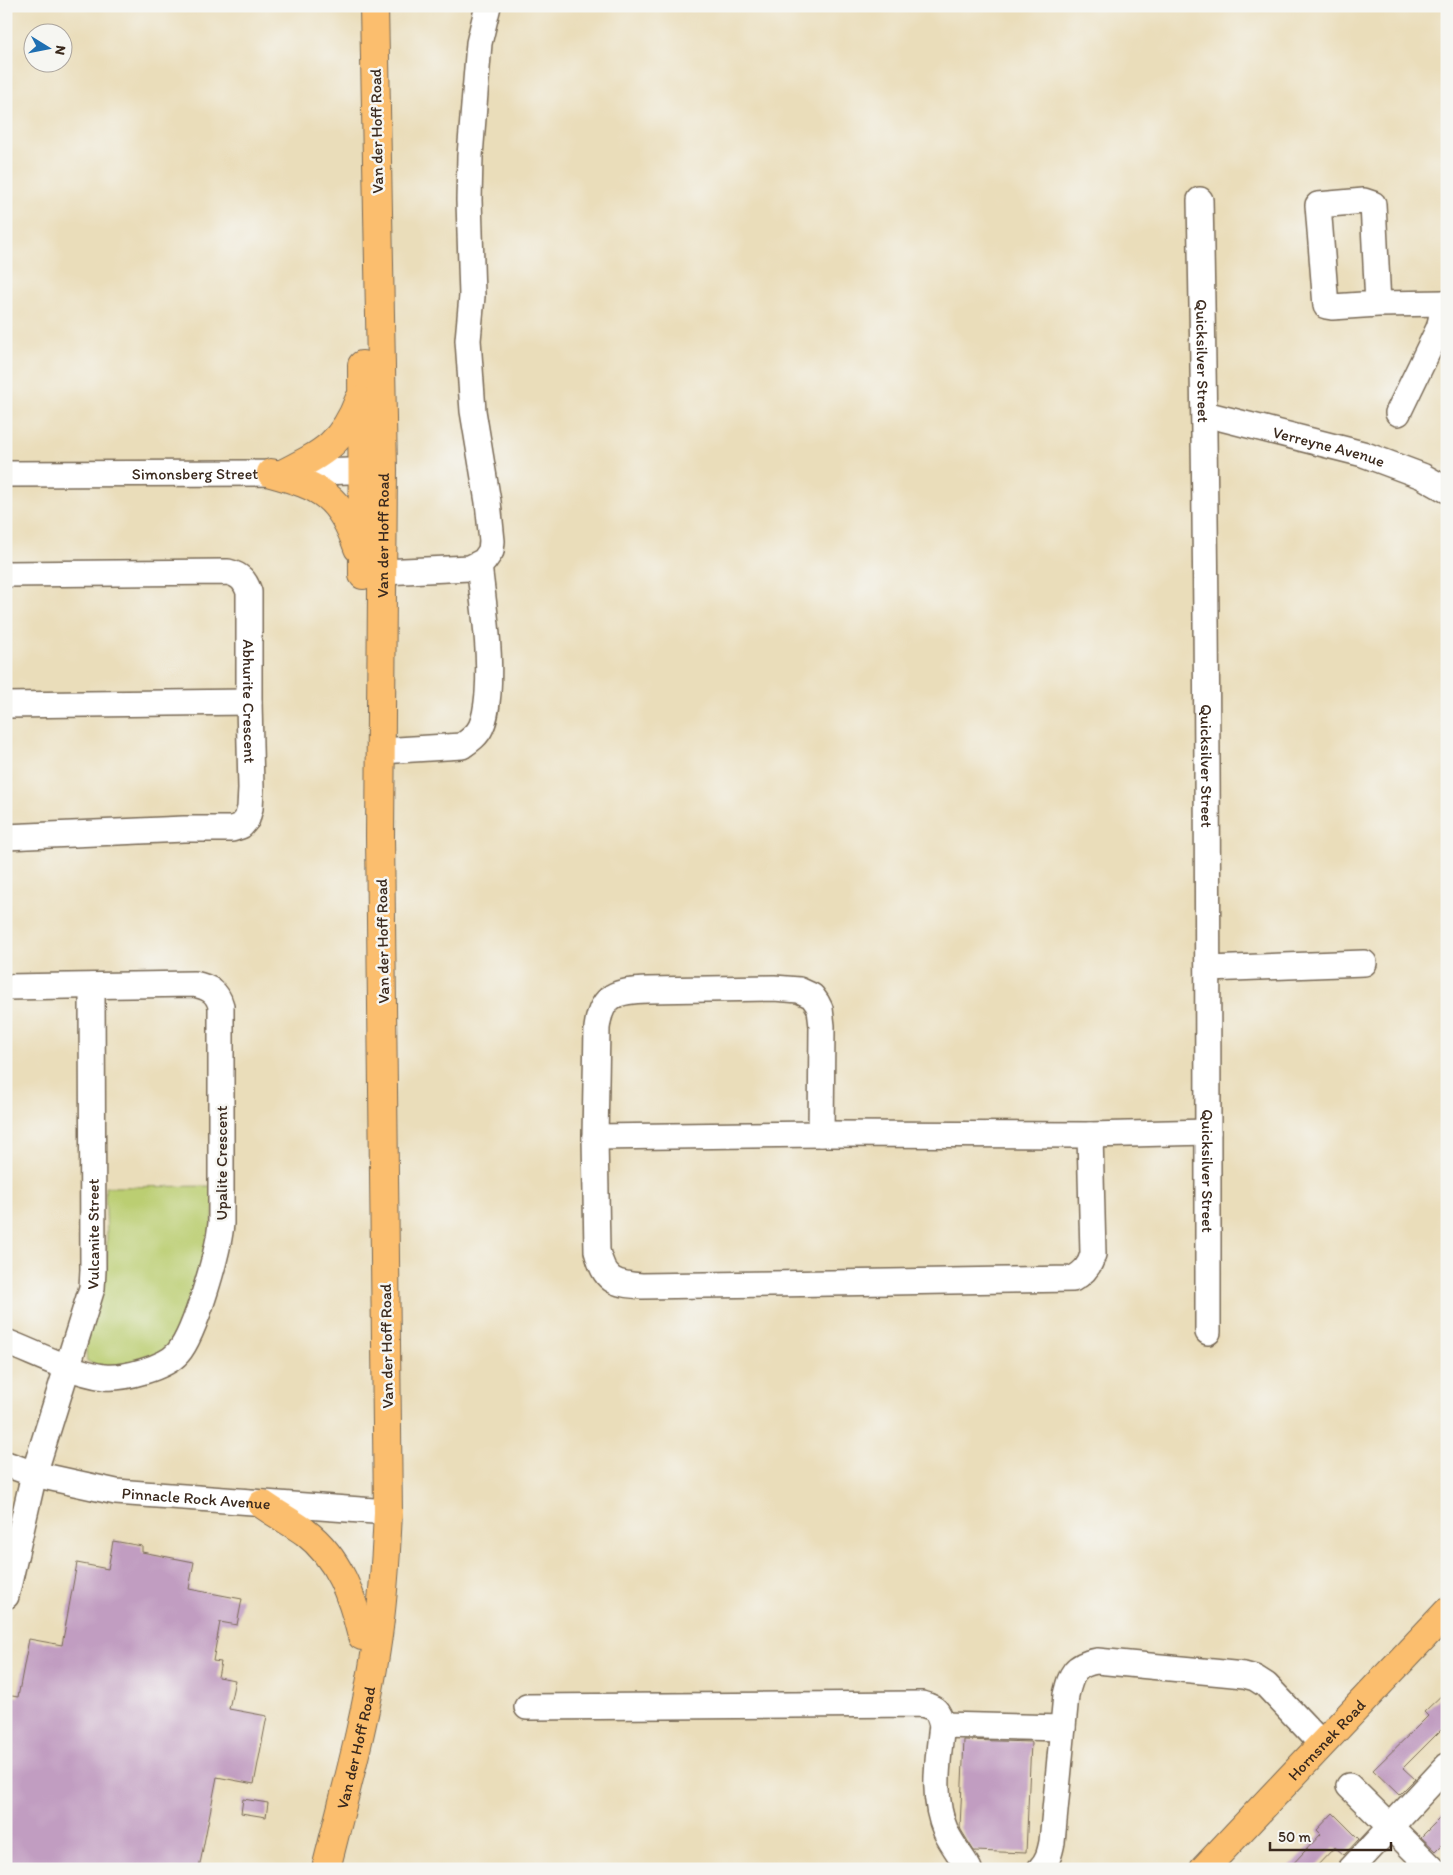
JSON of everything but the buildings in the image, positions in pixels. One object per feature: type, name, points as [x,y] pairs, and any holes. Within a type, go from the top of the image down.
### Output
[{"type":"main road","name":"Van der Hoff Road","points":[[364,6],[362,393],[372,471]]},
{"type":"main road","name":"Van der Hoff Road","points":[[326,1869],[360,1729],[376,1650],[385,1574],[376,1411],[371,886],[368,837],[372,568],[374,6]]},
{"type":"main road","points":[[278,473],[314,458],[333,444],[347,427],[362,393]]},
{"type":"main road","points":[[278,473],[304,482],[322,492],[336,504],[346,517],[372,568]]},
{"type":"main road","name":"Van der Hoff Road","points":[[314,1869],[362,1636],[369,1580],[381,1512],[381,751],[372,568]]},
{"type":"main road","points":[[262,1504],[304,1532],[330,1558],[341,1574],[350,1594],[362,1636]]},
{"type":"main road","name":"Hornsnek Road","points":[[1204,1869],[1447,1612]]},
{"type":"street","points":[[372,568],[470,568],[479,566],[488,557],[492,541],[488,502],[475,430],[471,393],[468,326],[472,279],[469,191],[470,156],[479,43],[488,6]]},
{"type":"street","name":"Quicksilver Street","points":[[1200,200],[1205,414],[1209,968],[1208,1332]]},
{"type":"street","points":[[1378,304],[1373,204],[1364,201],[1318,205],[1326,306],[1445,303],[1439,328],[1398,413]]},
{"type":"street","name":"Verreyne Avenue","points":[[1205,414],[1363,454],[1408,470],[1447,490]]},
{"type":"street","name":"Simonsberg Street","points":[[6,474],[372,471]]},
{"type":"street","points":[[381,751],[462,746],[473,739],[481,728],[486,710],[489,674],[479,566]]},
{"type":"street","name":"Abhurite Crescent","points":[[6,574],[228,572],[237,574],[246,581],[249,592],[250,808],[247,820],[241,826],[232,829],[6,838]]},
{"type":"street","points":[[6,704],[249,702]]},
{"type":"street","points":[[1209,968],[1364,963]]},
{"type":"street","name":"Upalite Crescent","points":[[6,987],[194,984],[207,987],[216,993],[221,1006],[220,1241],[192,1328],[179,1352],[164,1364],[117,1377],[98,1375],[67,1366],[6,1342]]},
{"type":"street","name":"Vulcanite Street","points":[[6,1596],[34,1474],[92,1288],[94,1270],[92,986]]},
{"type":"street","points":[[821,1134],[822,1026],[820,1009],[812,996],[799,990],[774,988],[632,990],[612,995],[603,1005],[599,1014],[596,1046],[597,1251],[602,1268],[617,1282],[624,1285],[642,1286],[1073,1279],[1087,1269],[1093,1254],[1090,1135]]},
{"type":"street","points":[[595,1137],[821,1134],[1090,1135],[1208,1132]]},
{"type":"street","name":"Pinnacle Rock Avenue","points":[[6,1464],[34,1474],[116,1492],[381,1512]]},
{"type":"street","points":[[1040,1869],[1045,1864],[1051,1848],[1066,1695],[1070,1680],[1076,1669],[1087,1663],[1097,1662],[1244,1675],[1255,1678],[1266,1685],[1322,1744]]},
{"type":"street","points":[[527,1707],[922,1704],[934,1708],[942,1724],[936,1788],[938,1802],[946,1833],[969,1869]]},
{"type":"street","points":[[942,1724],[1063,1728]]},
{"type":"street","points":[[1351,1869],[1447,1766]]},
{"type":"street","points":[[1349,1786],[1433,1869]]},
{"type":"green space","points":[[215,1186],[211,1249],[168,1355],[112,1372],[87,1361],[86,1351],[89,1330],[105,1279],[107,1233],[105,1187]]}]
